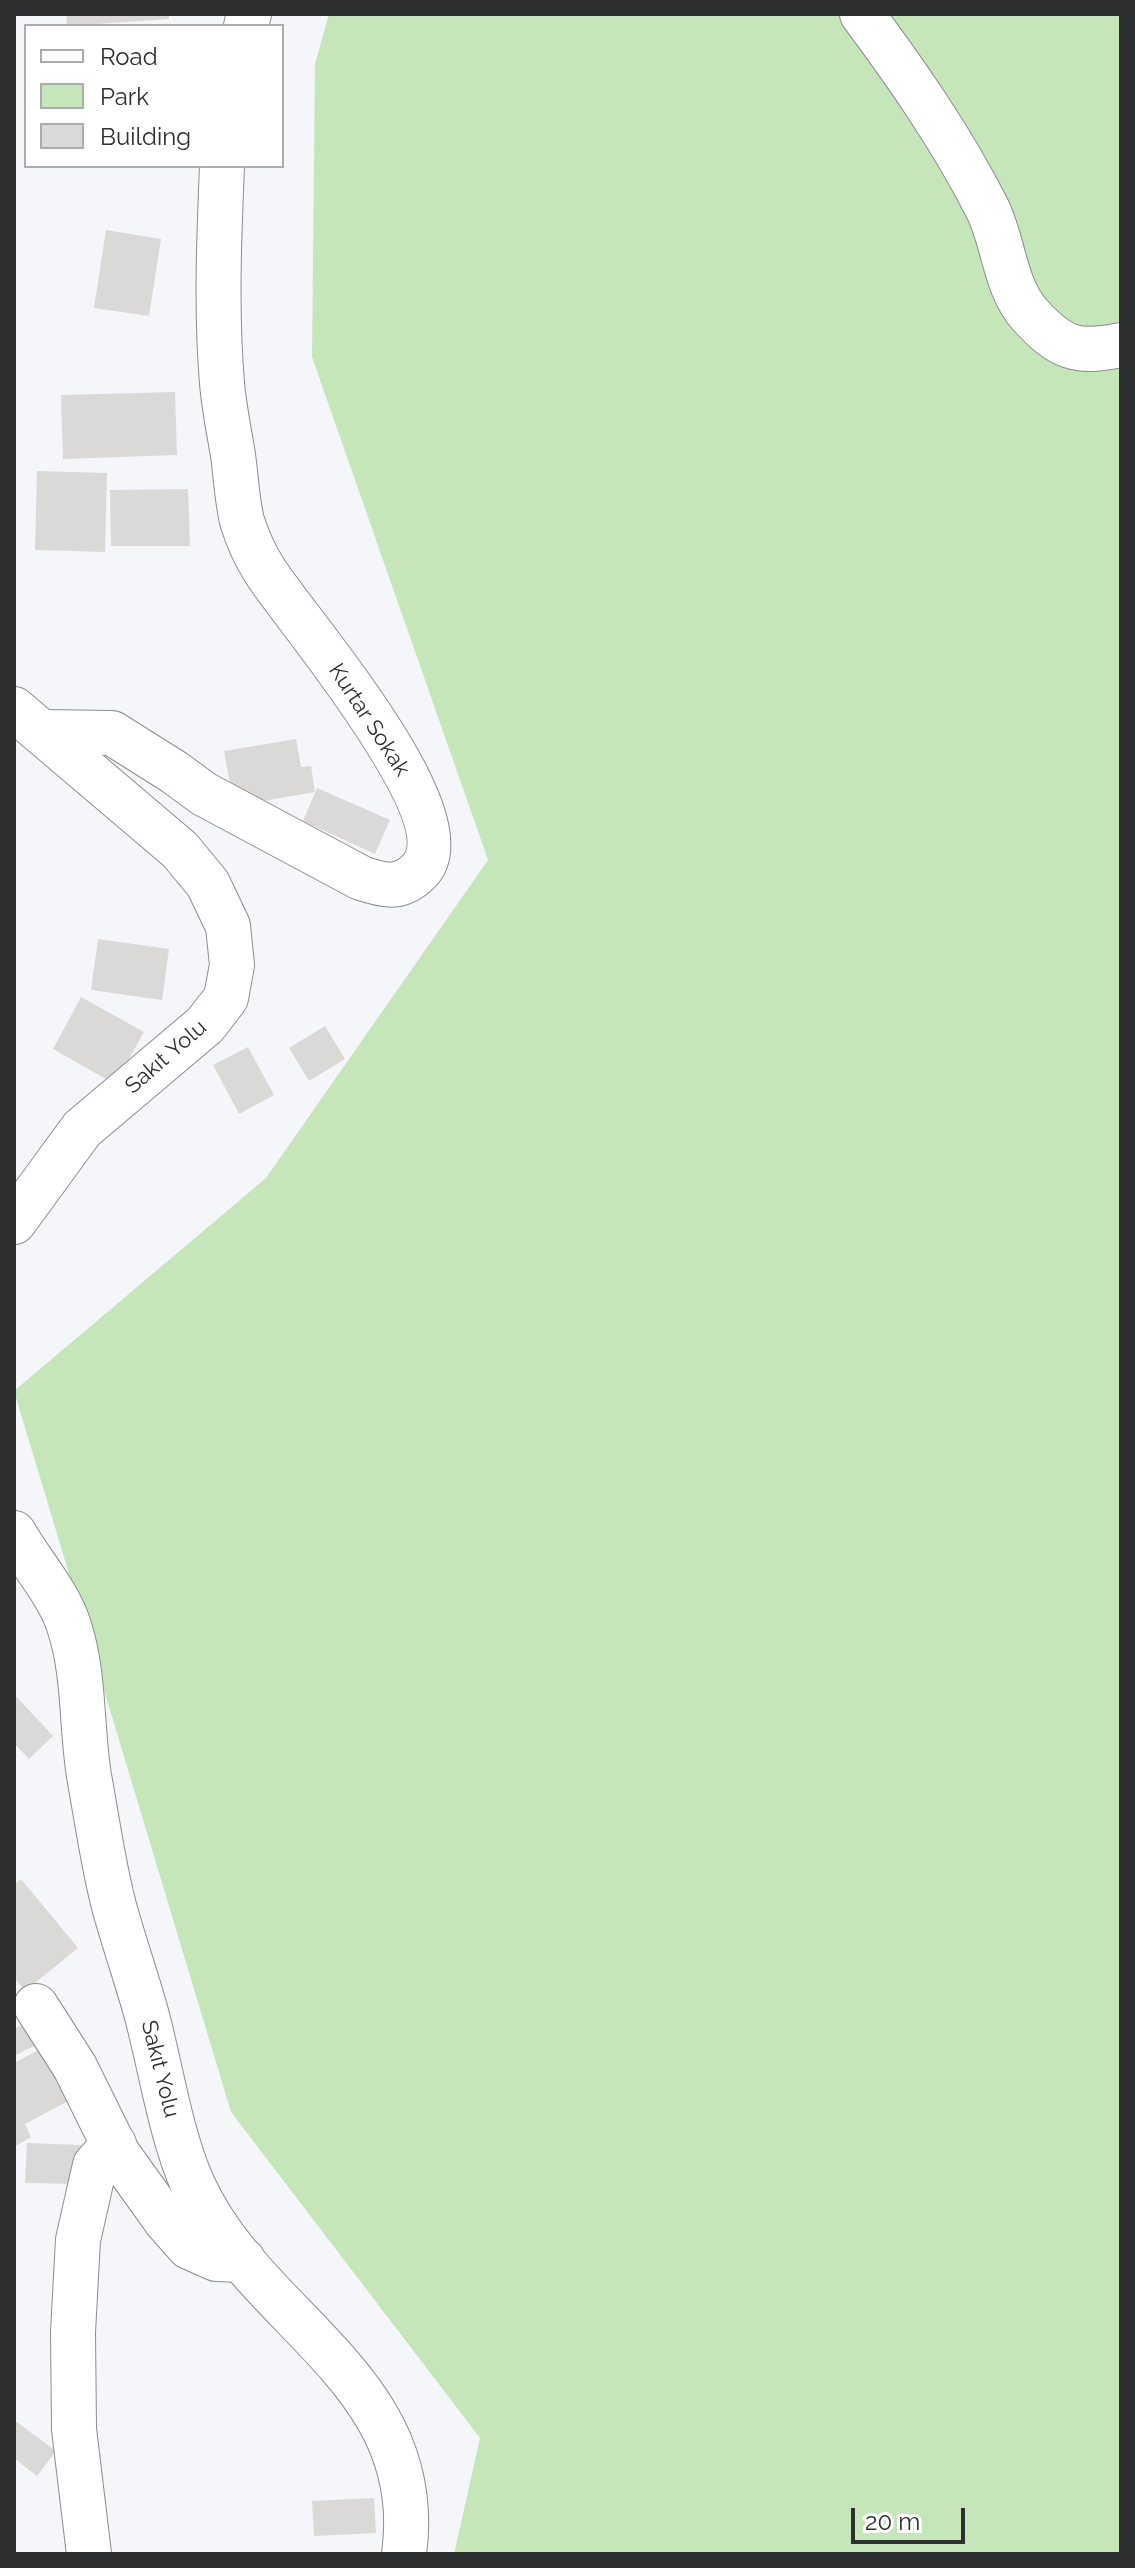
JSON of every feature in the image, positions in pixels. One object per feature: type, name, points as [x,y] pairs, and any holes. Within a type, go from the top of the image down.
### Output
[{"type":"street","points":[[862,14],[958,151],[990,213],[1014,286],[1028,313],[1067,347],[1094,351],[1121,345]]},
{"type":"street","name":"Kurtar Sokak","points":[[28,720],[112,733],[204,794],[361,878],[386,886],[407,882],[422,870],[429,852],[428,829],[418,799],[392,749],[354,691],[264,570],[242,522],[222,383],[219,228],[222,168]]},
{"type":"street","name":"Sakıt Yolu","points":[[14,1222],[82,1129],[205,1025],[226,998],[232,965],[228,926],[208,884],[180,850],[28,720]]},
{"type":"street","name":"Sakıt Yolu","points":[[14,1533],[53,1591],[69,1625],[78,1663],[89,1772],[114,1904],[193,2185],[219,2230],[243,2260],[347,2372],[375,2410],[395,2450],[405,2490],[407,2535],[404,2554]]},
{"type":"street","points":[[36,2006],[75,2067],[114,2144],[166,2221],[189,2247],[216,2259],[243,2260]]},
{"type":"street","points":[[89,2554],[74,2429],[73,2332],[77,2256],[95,2165],[114,2144]]},
{"type":"green space","points":[[329,14],[1121,14],[1121,2554],[454,2554],[480,2438],[231,2112],[14,1391],[266,1178],[488,860],[312,357],[315,64]]},
{"type":"building","points":[[66,14],[169,14],[169,19],[67,24]]},
{"type":"building","points":[[106,230],[161,239],[149,316],[94,308]]},
{"type":"building","points":[[175,392],[177,455],[63,459],[61,395]]},
{"type":"building","points":[[37,471],[107,473],[105,552],[35,550]]},
{"type":"building","points":[[188,489],[190,546],[111,546],[110,490]]},
{"type":"building","points":[[296,739],[301,767],[311,766],[315,792],[234,806],[224,751]]},
{"type":"building","points":[[317,788],[390,820],[375,854],[303,821]]},
{"type":"building","points":[[98,939],[169,949],[162,1000],[91,990]]},
{"type":"building","points":[[81,997],[144,1032],[115,1084],[53,1049]]},
{"type":"building","points":[[325,1026],[345,1059],[309,1081],[289,1048]]},
{"type":"building","points":[[248,1047],[274,1095],[239,1114],[213,1065]]},
{"type":"building","points":[[14,1694],[53,1736],[29,1759],[14,1743]]},
{"type":"building","points":[[21,1879],[78,1948],[25,1991],[14,1978],[14,1885]]},
{"type":"building","points":[[33,2020],[44,2041],[14,2056],[14,2029]]},
{"type":"building","points":[[46,2046],[74,2098],[25,2124],[31,2137],[14,2147],[14,2063]]},
{"type":"building","points":[[27,2143],[81,2145],[80,2184],[25,2183]]},
{"type":"building","points":[[14,2420],[56,2451],[37,2476],[14,2458]]},
{"type":"building","points":[[374,2498],[376,2533],[314,2536],[312,2501]]}]
